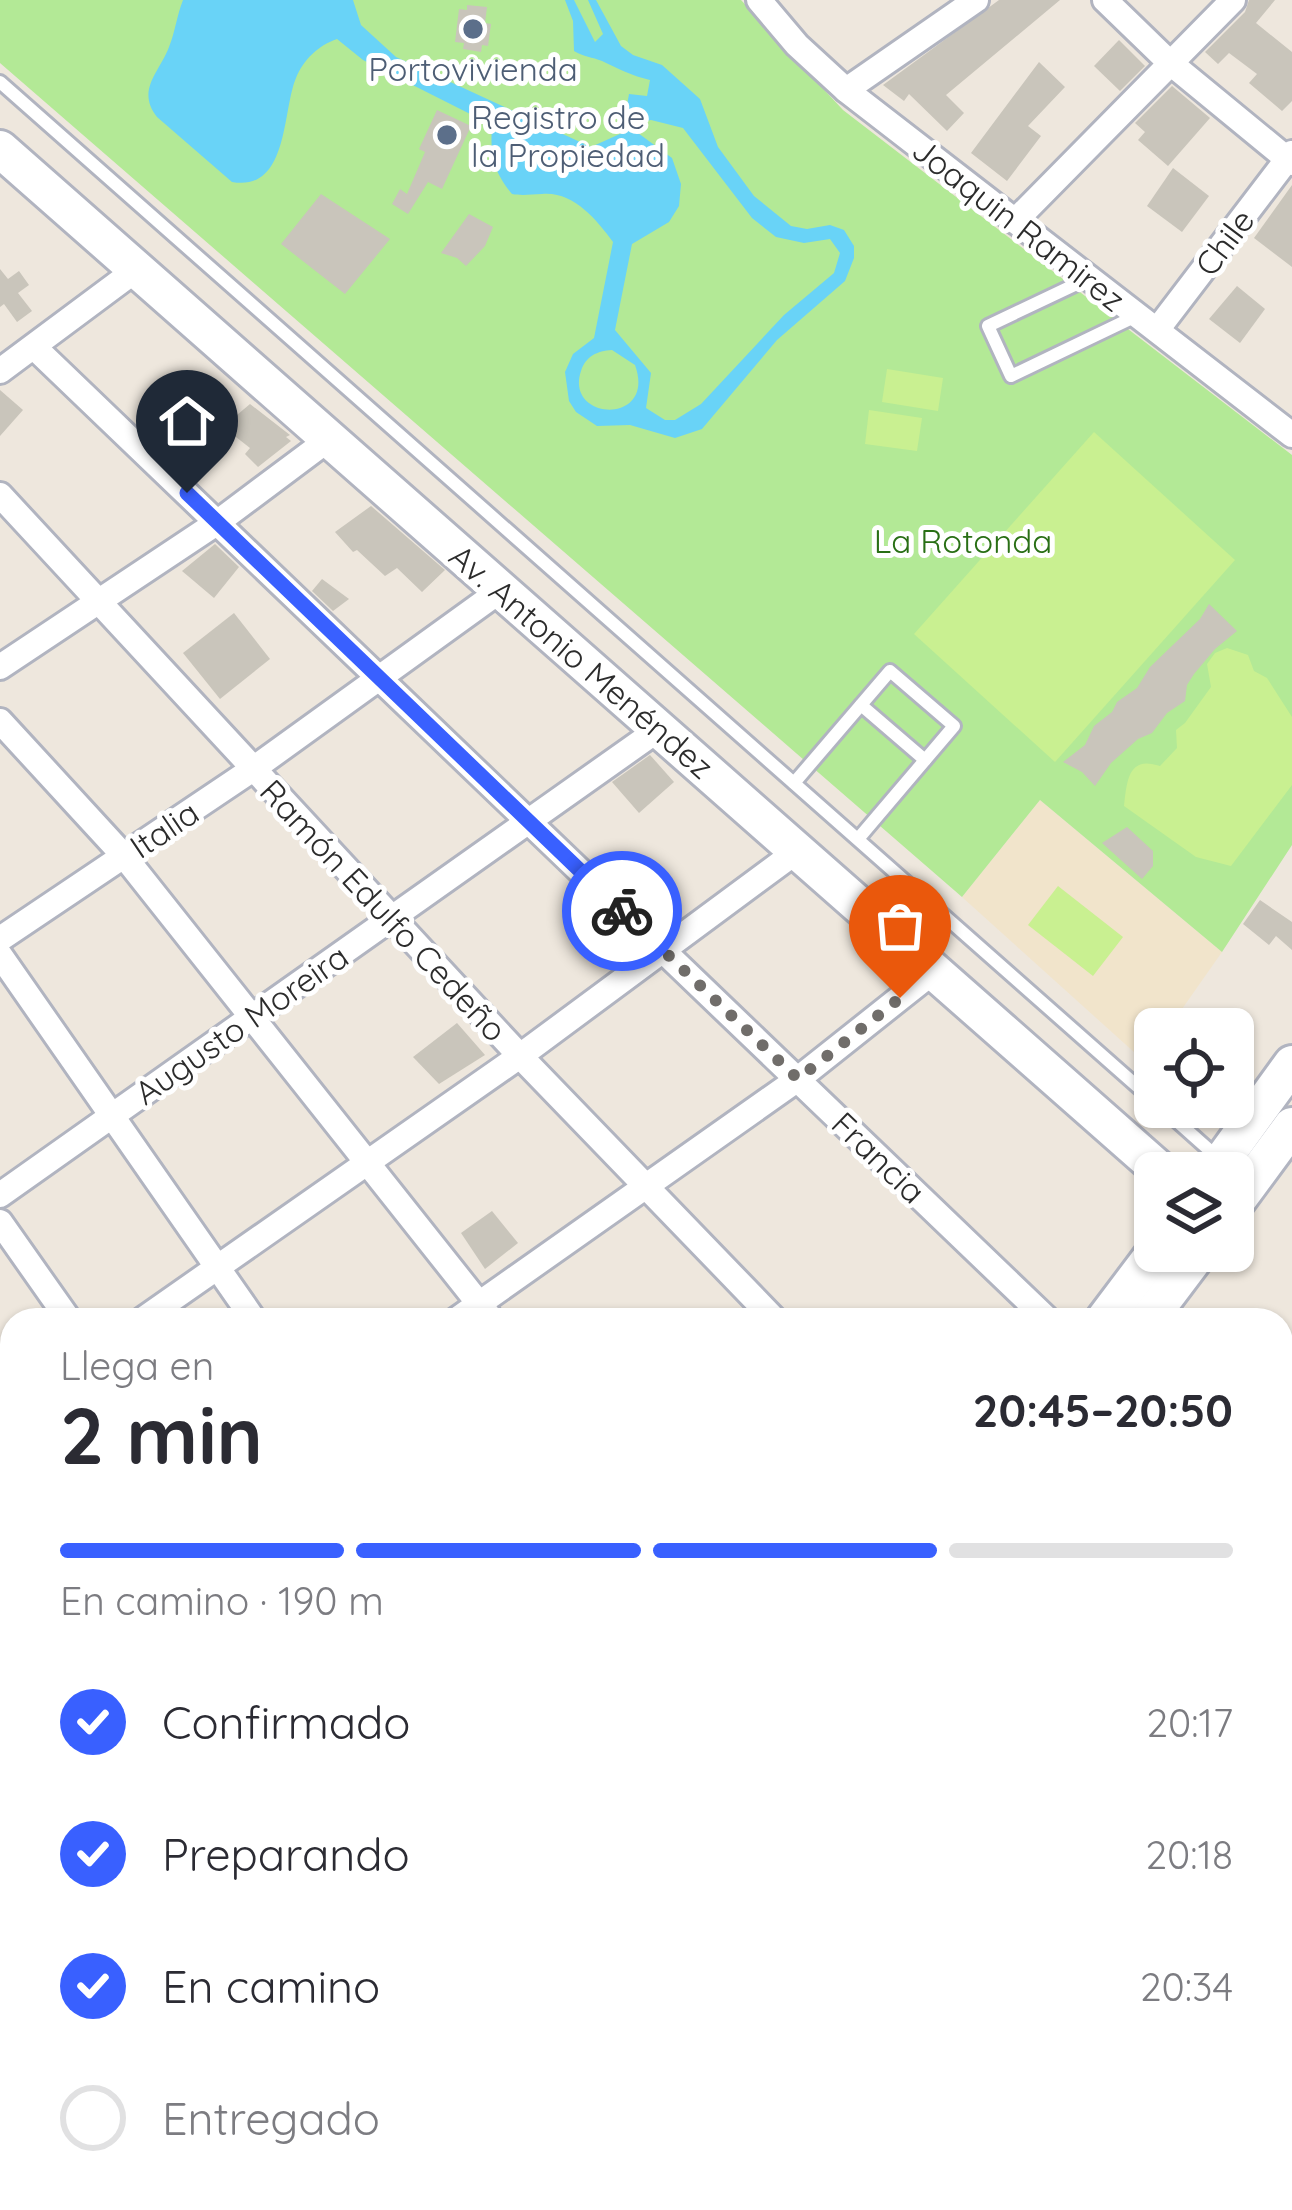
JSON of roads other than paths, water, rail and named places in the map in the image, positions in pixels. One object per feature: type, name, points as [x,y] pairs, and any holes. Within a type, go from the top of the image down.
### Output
[{"type":"street","name":"Joaquin Ramirez","points":[[759,0],[797,45],[846,89],[1292,435]]},
{"type":"street","points":[[846,89],[976,0]]},
{"type":"street","points":[[1105,0],[1168,62],[1290,158]]},
{"type":"street","points":[[1015,220],[1232,0]]},
{"type":"street","name":"Av. Antonio Menéndez","points":[[0,149],[1139,1152]]},
{"type":"street","name":"Chile","points":[[1147,323],[1290,158]]},
{"type":"street","points":[[0,370],[137,269]]},
{"type":"street","name":"Francia","points":[[34,347],[1036,1308]]},
{"type":"street","points":[[0,667],[218,522],[329,439]]},
{"type":"street","name":"Ramón Edulfo Cedeño","points":[[0,495],[520,1056],[763,1308]]},
{"type":"street","name":"Italia","points":[[0,939],[253,769],[501,590]]},
{"type":"street","points":[[0,721],[124,856],[482,1308]]},
{"type":"street","name":"Augusto Moreira","points":[[0,1195],[659,729]]},
{"type":"street","points":[[159,1308],[520,1056],[797,851]]},
{"type":"street","points":[[0,955],[246,1308]]},
{"type":"street","points":[[490,1308],[646,1187],[798,1079],[934,971]]},
{"type":"street","points":[[1245,1152],[1290,1071]]},
{"type":"street","points":[[1254,1159],[1292,1126]]},
{"type":"street","points":[[0,1222],[61,1308]]},
{"type":"street","points":[[1113,1308],[1140,1272]]},
{"type":"street","points":[[1157,1308],[1184,1272]]},
{"type":"lane","name":"Av. Antonio Menéndez","points":[[0,82],[1134,1083]]},
{"type":"lane","points":[[1089,278],[988,326],[1011,376],[1147,323]]},
{"type":"lane","points":[[794,783],[890,671],[954,726],[858,839]]},
{"type":"lane","points":[[861,705],[925,760]]},
{"type":"lane","name":"Av. Antonio Menéndez","points":[[1180,1128],[1202,1152]]},
{"type":"water","points":[[183,0],[353,0],[361,25],[396,57],[591,147],[622,133],[629,94],[647,96],[650,80],[574,51],[573,21],[565,0],[574,0],[595,42],[603,34],[588,0],[596,0],[621,46],[662,65],[700,99],[718,147],[754,196],[791,226],[830,225],[844,230],[854,246],[845,281],[777,340],[702,429],[675,438],[630,425],[597,426],[569,401],[565,372],[573,354],[594,338],[613,242],[591,216],[564,197],[512,194],[494,162],[492,125],[363,60],[337,39],[318,49],[299,71],[274,162],[251,182],[232,182],[151,107],[151,82],[169,47]],"holes":[[[641,122],[683,128],[752,218],[776,237],[804,243],[830,239],[840,253],[834,273],[784,315],[701,404],[675,420],[665,420],[646,408],[651,373],[615,330],[632,244],[669,222],[679,206],[681,184],[672,158],[638,133]],[[612,350],[635,365],[638,385],[633,399],[610,410],[585,400],[579,388],[586,362]]]},
{"type":"place","name":"Portovivienda","points":[[473,29]]},
{"type":"place","name":"Registro de la Propiedad","points":[[447,135]]},
{"type":"park label","name":"La Rotonda","points":[[963,540]]}]
